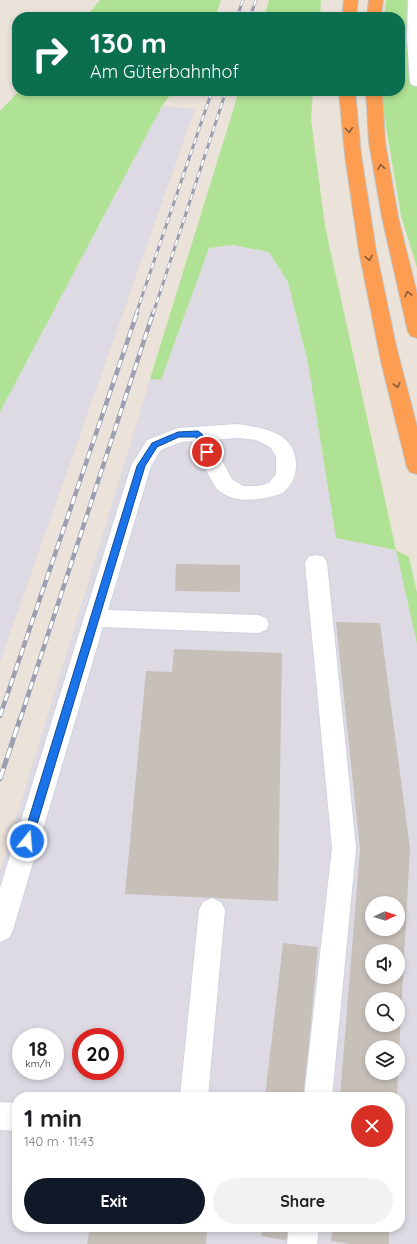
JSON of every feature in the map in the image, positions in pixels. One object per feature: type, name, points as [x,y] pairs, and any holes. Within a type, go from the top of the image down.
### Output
[{"type":"highway","points":[[350,12],[351,0]]},
{"type":"highway","points":[[375,12],[376,0]]},
{"type":"highway","points":[[346,96],[351,147],[362,222],[387,347],[417,467]]},
{"type":"highway","points":[[374,96],[377,142],[390,217],[417,332]]},
{"type":"lane","points":[[415,0],[414,39],[417,82]]},
{"type":"lane","points":[[0,930],[141,466],[154,445],[178,435],[198,434]]},
{"type":"lane","points":[[316,563],[344,848],[319,1092]]},
{"type":"lane","points":[[94,618],[258,624]]},
{"type":"lane","points":[[194,1092],[212,910]]},
{"type":"lane","points":[[0,1116],[12,1117]]},
{"type":"lane","points":[[302,1244],[303,1232]]},
{"type":"shaded area","points":[[162,106],[195,109],[0,662],[0,412]]},
{"type":"shaded area","points":[[233,245],[269,252],[288,282],[308,363],[336,538],[396,550],[417,644],[417,1244],[0,1244],[0,871],[150,379],[161,380],[209,248]]},
{"type":"green space","points":[[100,0],[221,0],[217,12],[90,12]]},
{"type":"green space","points":[[269,0],[321,0],[320,12],[265,12]]},
{"type":"green space","points":[[386,0],[417,0],[417,268],[401,216],[381,96],[405,96],[405,12],[385,12]]},
{"type":"green space","points":[[14,96],[169,96],[162,106],[0,412],[0,111]]},
{"type":"green space","points":[[237,96],[313,96],[311,120],[325,226],[396,550],[336,538],[308,363],[288,282],[269,252],[233,245],[209,248],[161,380],[150,379]]},
{"type":"green space","points":[[396,550],[409,557],[417,593],[417,644]]},
{"type":"building","points":[[176,564],[240,565],[240,592],[175,591]]},
{"type":"building","points":[[336,622],[380,623],[410,848],[405,944],[365,944],[365,984],[403,984],[402,992],[365,992],[365,1032],[400,1032],[400,1040],[365,1040],[365,1080],[398,1080],[397,1092],[340,1092],[360,849]]},
{"type":"building","points":[[174,649],[282,653],[278,901],[125,894],[146,671],[172,672]]},
{"type":"building","points":[[283,943],[318,947],[304,1092],[266,1092]]},
{"type":"building","points":[[89,1232],[207,1232],[206,1244],[87,1244]]},
{"type":"building","points":[[261,1232],[291,1232],[290,1241],[261,1236]]},
{"type":"building","points":[[332,1232],[389,1232],[389,1244],[350,1244],[331,1241]]},
{"type":"railway","points":[[239,12],[243,0]]},
{"type":"railway","points":[[252,12],[256,0]]},
{"type":"railway","points":[[136,314],[210,96]]},
{"type":"railway","points":[[153,314],[224,96]]},
{"type":"railway","points":[[0,716],[137,313]]},
{"type":"railway","points":[[20,720],[153,313]]},
{"type":"railway","points":[[0,779],[20,719]]},
{"type":"route","points":[[27,841],[141,466],[154,445],[178,435],[198,434],[207,452]]}]
